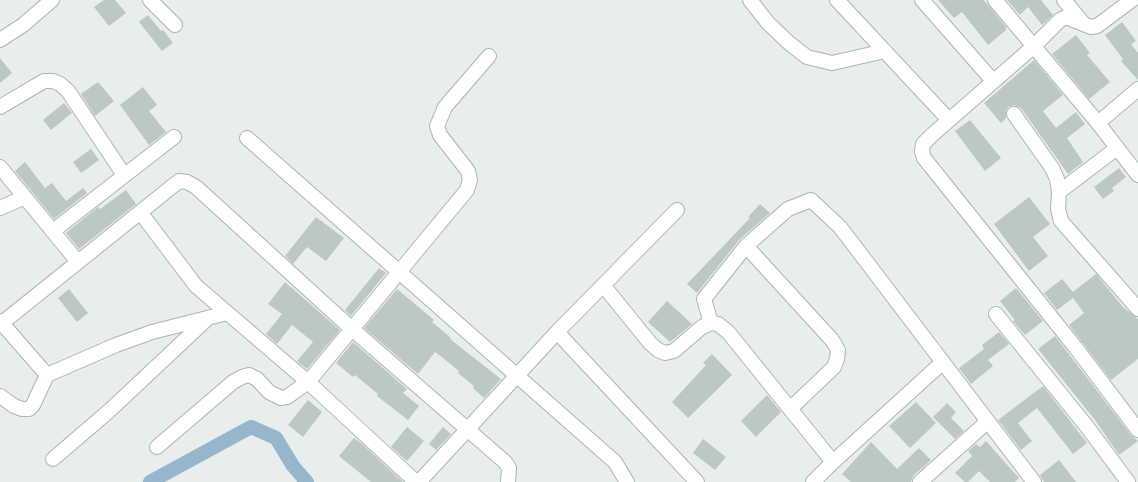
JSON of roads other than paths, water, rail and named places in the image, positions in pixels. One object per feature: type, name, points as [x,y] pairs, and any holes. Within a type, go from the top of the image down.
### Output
[{"type":"street","points":[[0,40],[23,25],[52,0]]},
{"type":"street","points":[[150,0],[175,25]]},
{"type":"street","points":[[750,0],[768,23],[807,57],[832,63],[885,51]]},
{"type":"street","points":[[922,0],[993,81]]},
{"type":"street","points":[[995,0],[1098,123],[1138,175]]},
{"type":"street","points":[[1064,0],[1085,25]]},
{"type":"street","points":[[1132,0],[1097,26],[1090,27],[1066,17],[1060,20],[1033,47],[923,144],[922,151],[924,158],[1076,348],[1138,430]]},
{"type":"street","points":[[842,2],[949,120]]},
{"type":"street","points":[[157,447],[233,382],[242,377],[249,375],[257,378],[269,392],[281,398],[287,397],[308,382],[401,273],[467,190],[470,180],[468,171],[440,135],[437,126],[446,106],[489,56]]},
{"type":"street","points":[[0,107],[44,81],[60,84],[68,91],[124,175]]},
{"type":"street","points":[[1098,123],[1138,89]]},
{"type":"street","points":[[1014,114],[1057,178],[1058,209],[1061,221],[1138,309]]},
{"type":"street","points":[[53,231],[174,136]]},
{"type":"street","points":[[247,138],[615,462],[627,482]]},
{"type":"street","points":[[1059,192],[1117,148]]},
{"type":"street","points":[[0,167],[78,262]]},
{"type":"street","points":[[47,375],[1,322],[179,181],[187,182],[196,187],[352,329],[505,462],[509,468],[508,482]]},
{"type":"street","points":[[0,208],[25,197]]},
{"type":"street","points":[[711,323],[704,298],[746,246],[788,209],[811,200],[840,227],[1031,481]]},
{"type":"street","points":[[140,212],[196,286],[308,382],[417,482],[557,332],[677,210]]},
{"type":"street","points":[[746,246],[832,340],[838,350],[834,367],[790,409]]},
{"type":"street","points":[[603,285],[650,343],[665,353],[674,351],[702,327],[711,323],[718,324],[728,332],[833,462]]},
{"type":"street","points":[[0,396],[14,406],[29,409],[47,375],[152,332],[227,313]]},
{"type":"street","points":[[996,314],[1088,428],[1128,482]]},
{"type":"street","points":[[53,459],[109,411],[208,317]]},
{"type":"street","points":[[557,332],[697,482]]},
{"type":"street","points":[[813,482],[943,362]]},
{"type":"street","points":[[920,482],[987,422]]},
{"type":"waterway","points":[[150,482],[251,427],[276,438],[293,466],[307,482]]}]
